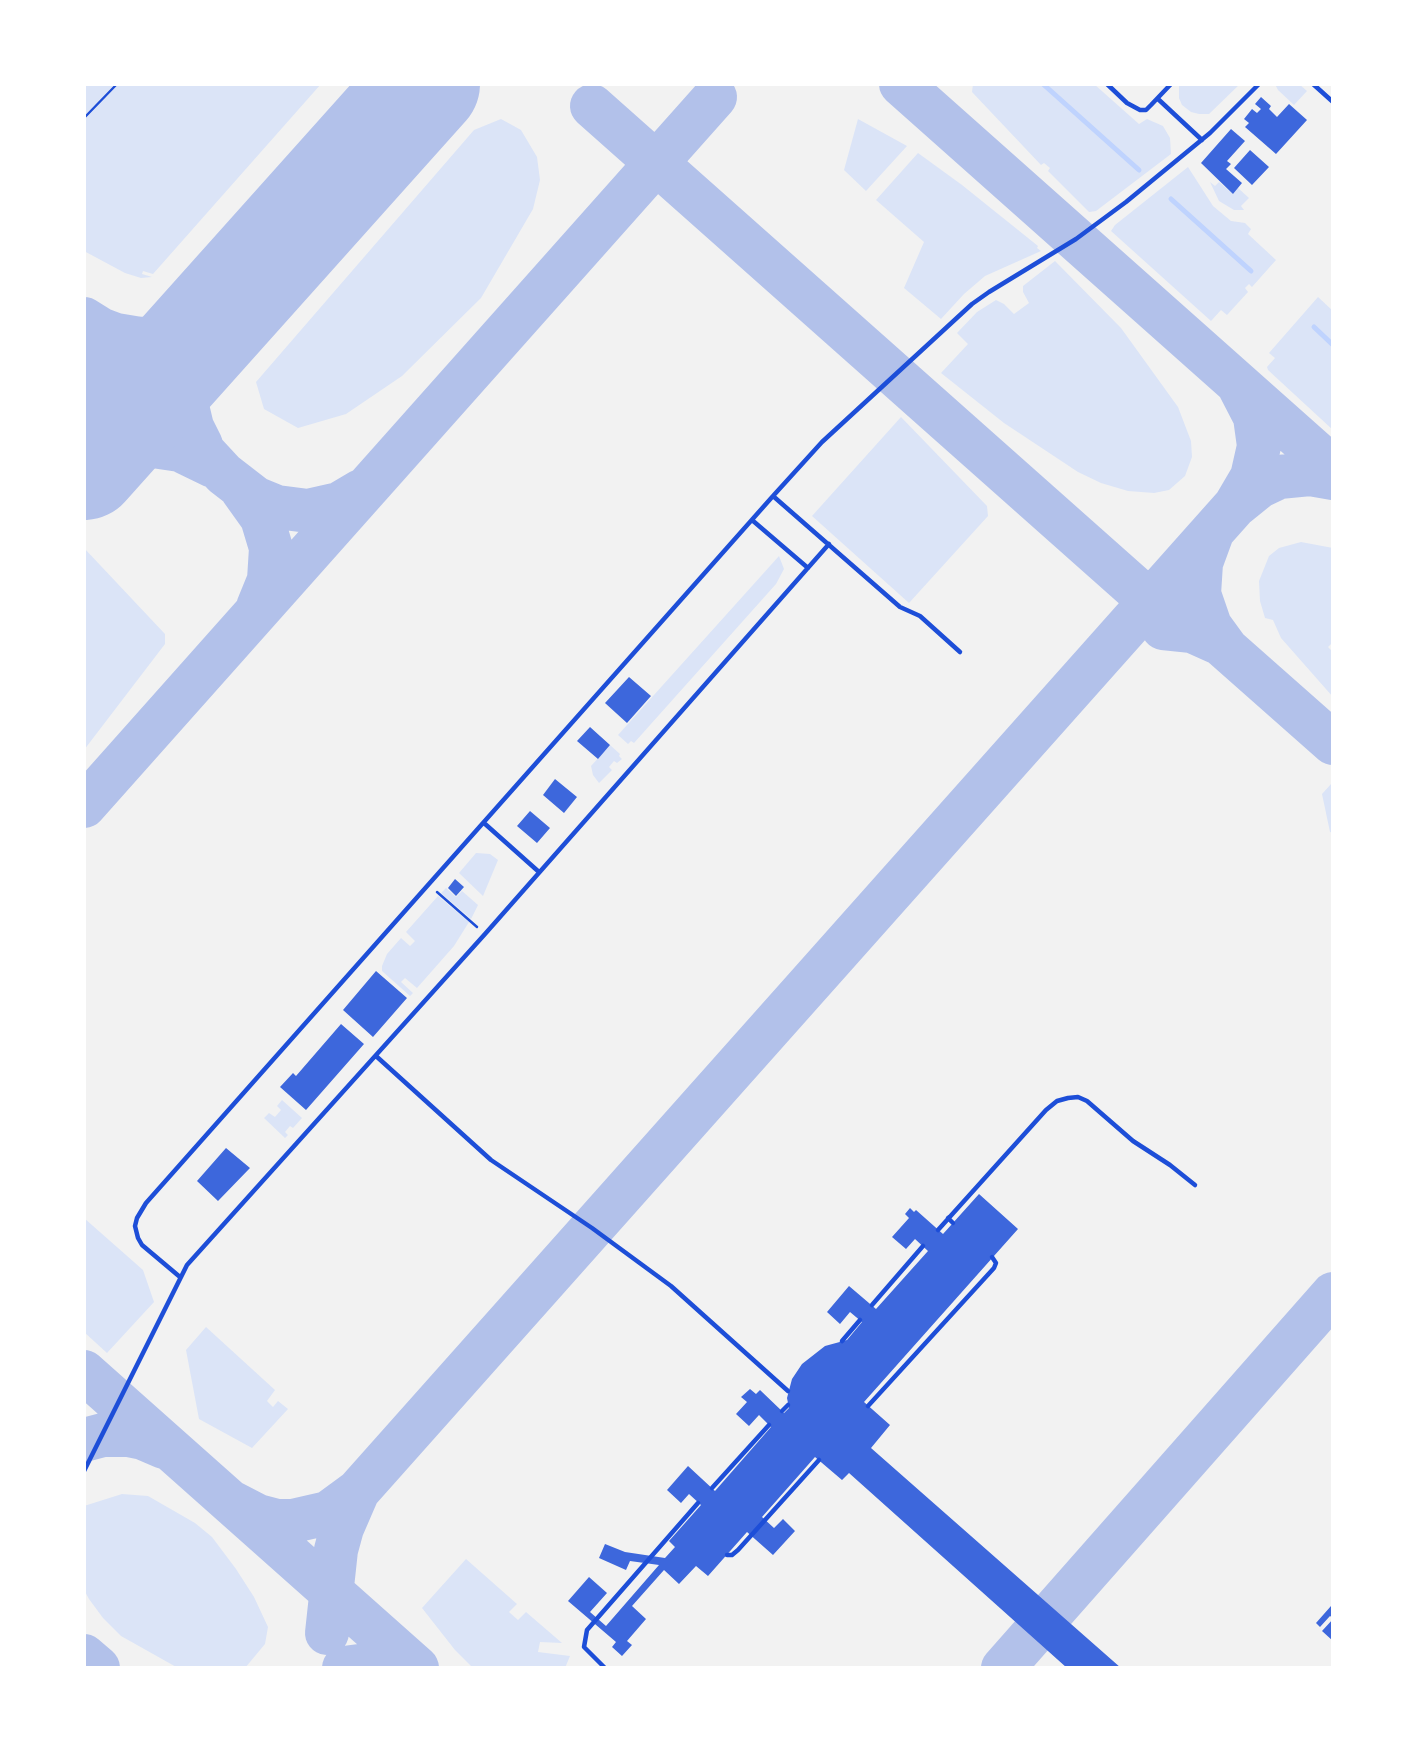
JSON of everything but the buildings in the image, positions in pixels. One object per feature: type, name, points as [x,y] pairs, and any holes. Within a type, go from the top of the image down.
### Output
[{"type":"lane","points":[[1107,84],[1127,103],[1140,110],[1146,110],[1171,84]]},
{"type":"lane","points":[[180,1278],[142,1245],[135,1226],[138,1214],[146,1203],[798,468],[822,442],[989,292],[1059,250],[1107,216],[1202,140],[1259,84]]},
{"type":"lane","points":[[1313,84],[1332,100]]},
{"type":"lane","points":[[1158,99],[1202,140]]},
{"type":"lane","points":[[773,496],[900,607],[922,618],[960,652]]},
{"type":"lane","points":[[752,520],[808,568]]},
{"type":"lane","points":[[84,1471],[187,1265],[485,934],[829,544]]},
{"type":"lane","points":[[484,823],[539,872]]},
{"type":"lane","points":[[376,1056],[502,1168],[592,1228],[678,1292],[788,1391]]},
{"type":"lane","points":[[938,1230],[1046,1110],[1057,1101],[1068,1098],[1087,1101],[1133,1141],[1195,1185]]},
{"type":"lane","points":[[949,1217],[953,1223]]},
{"type":"lane","points":[[872,1305],[923,1246]]},
{"type":"lane","points":[[868,1406],[994,1268],[996,1263],[992,1257]]},
{"type":"lane","points":[[842,1341],[860,1320]]},
{"type":"lane","points":[[782,1411],[788,1405]]},
{"type":"lane","points":[[712,1488],[769,1425]]},
{"type":"lane","points":[[727,1555],[731,1556],[738,1550],[819,1460]]},
{"type":"lane","points":[[604,1668],[586,1650],[583,1644],[585,1633],[698,1503]]},
{"type":"path","points":[[84,118],[117,84]]},
{"type":"path","points":[[429,885],[485,934]]},
{"type":"shaded area","points":[[84,84],[115,84],[84,116]]},
{"type":"shaded area","points":[[119,84],[321,84],[153,274],[143,271],[142,274],[152,277],[141,278],[125,273],[84,251],[84,120]]},
{"type":"shaded area","points":[[973,84],[1094,84],[1139,124],[1147,119],[1163,126],[1170,138],[1171,154],[1096,211],[1089,212],[1048,171],[1050,168],[1044,163],[1041,165],[972,92]]},
{"type":"shaded area","points":[[1179,84],[1240,84],[1209,114],[1199,114],[1182,105]]},
{"type":"shaded area","points":[[1275,84],[1299,84],[1307,91],[1294,105]]},
{"type":"shaded area","points":[[501,119],[521,130],[537,157],[540,180],[533,209],[481,298],[402,376],[346,414],[298,428],[264,409],[256,382],[474,130]]},
{"type":"shaded area","points":[[858,119],[907,146],[866,191],[844,170]]},
{"type":"shaded area","points":[[918,153],[962,185],[1041,251],[985,276],[941,319],[904,288],[924,242],[876,200]]},
{"type":"shaded area","points":[[1188,167],[1213,206],[1231,221],[1245,223],[1251,229],[1248,234],[1276,260],[1252,287],[1249,284],[1245,288],[1248,292],[1227,315],[1221,310],[1211,321],[1111,231]]},
{"type":"shaded area","points":[[1210,182],[1215,186],[1219,182],[1233,194],[1238,188],[1249,198],[1241,206],[1244,210],[1234,210],[1219,201]]},
{"type":"shaded area","points":[[1055,261],[1121,328],[1178,407],[1191,441],[1192,457],[1185,476],[1169,490],[1154,493],[1128,491],[1101,483],[1078,472],[1004,423],[941,373],[968,344],[957,333],[977,312],[996,300],[1014,314],[1029,303],[1023,286]]},
{"type":"shaded area","points":[[1318,297],[1333,311],[1333,430],[1267,367],[1275,358],[1269,353]]},
{"type":"shaded area","points":[[901,417],[987,506],[988,516],[909,603],[812,516]]},
{"type":"shaded area","points":[[1301,542],[1333,548],[1333,642],[1328,647],[1333,652],[1333,697],[1281,638],[1273,620],[1265,618],[1260,601],[1259,581],[1269,556],[1279,548]]},
{"type":"shaded area","points":[[84,548],[165,634],[165,644],[84,750]]},
{"type":"shaded area","points":[[779,556],[784,569],[776,584],[634,743],[631,741],[628,744],[618,735]]},
{"type":"shaded area","points":[[610,745],[622,759],[617,763],[614,761],[609,767],[612,770],[599,783],[591,766]]},
{"type":"shaded area","points":[[1332,783],[1333,833],[1330,832],[1322,794]]},
{"type":"shaded area","points":[[476,853],[490,854],[498,860],[483,896],[459,873]]},
{"type":"shaded area","points":[[446,888],[456,897],[462,891],[478,905],[471,919],[441,893]]},
{"type":"shaded area","points":[[438,896],[469,922],[454,946],[417,988],[405,978],[401,982],[413,993],[410,996],[382,971],[382,966],[387,954],[401,938],[410,946],[415,941],[406,932]]},
{"type":"shaded area","points":[[282,1100],[302,1118],[293,1128],[290,1126],[285,1132],[288,1135],[285,1138],[264,1118],[269,1113],[275,1117],[281,1110],[277,1106]]},
{"type":"shaded area","points":[[84,1218],[143,1270],[154,1302],[107,1353],[84,1332]]},
{"type":"shaded area","points":[[206,1327],[275,1390],[267,1401],[273,1407],[278,1401],[288,1409],[252,1448],[199,1419],[186,1350]]},
{"type":"shaded area","points":[[122,1494],[148,1496],[195,1523],[212,1537],[236,1569],[254,1597],[268,1627],[265,1644],[245,1668],[178,1668],[121,1636],[89,1599],[84,1590],[84,1506]]},
{"type":"shaded area","points":[[466,1559],[517,1604],[509,1612],[518,1620],[526,1612],[562,1643],[540,1642],[538,1652],[570,1656],[565,1668],[473,1668],[455,1650],[422,1608]]},
{"type":"waterway","points":[[1043,84],[1139,170]]},
{"type":"waterway","points":[[1171,199],[1251,271]]},
{"type":"waterway","points":[[1314,327],[1333,345]]},
{"type":"taxiway","points":[[411,100],[427,84]]},
{"type":"taxiway","points":[[901,84],[1333,468]]},
{"type":"taxiway","points":[[84,806],[715,97]]},
{"type":"taxiway","points":[[592,106],[1163,613],[1192,631]]},
{"type":"taxiway","points":[[201,445],[192,427],[187,406],[188,369],[202,335],[229,302]]},
{"type":"taxiway","points":[[84,319],[116,335],[140,339],[158,338],[190,330],[203,324],[220,310]]},
{"type":"taxiway","points":[[84,323],[224,474],[255,498],[277,507],[308,511],[339,504],[361,491]]},
{"type":"taxiway","points":[[84,329],[96,360],[100,401],[95,432],[84,458]]},
{"type":"taxiway","points":[[1235,506],[1252,477],[1259,446],[1255,417],[1239,386]]},
{"type":"taxiway","points":[[84,469],[97,459],[115,452],[153,446],[180,450],[213,466]]},
{"type":"taxiway","points":[[229,1501],[258,1516],[277,1521],[293,1521],[328,1513],[358,1491],[1234,507],[1260,486],[1279,477],[1310,474],[1333,478]]},
{"type":"taxiway","points":[[242,490],[262,518],[271,548],[269,580],[258,607]]},
{"type":"taxiway","points":[[1212,533],[1201,563],[1199,594],[1210,626],[1226,648]]},
{"type":"taxiway","points":[[1163,628],[1192,631],[1221,644],[1333,743]]},
{"type":"taxiway","points":[[1003,1668],[1333,1294]]},
{"type":"taxiway","points":[[84,1372],[417,1668]]},
{"type":"taxiway","points":[[84,1440],[103,1435],[128,1435],[164,1447]]},
{"type":"taxiway","points":[[327,1633],[336,1550],[358,1491]]},
{"type":"taxiway","points":[[84,1656],[98,1668]]},
{"type":"taxiway","points":[[344,1668],[367,1665],[403,1668]]},
{"type":"runway","points":[[84,465],[425,84]]}]
